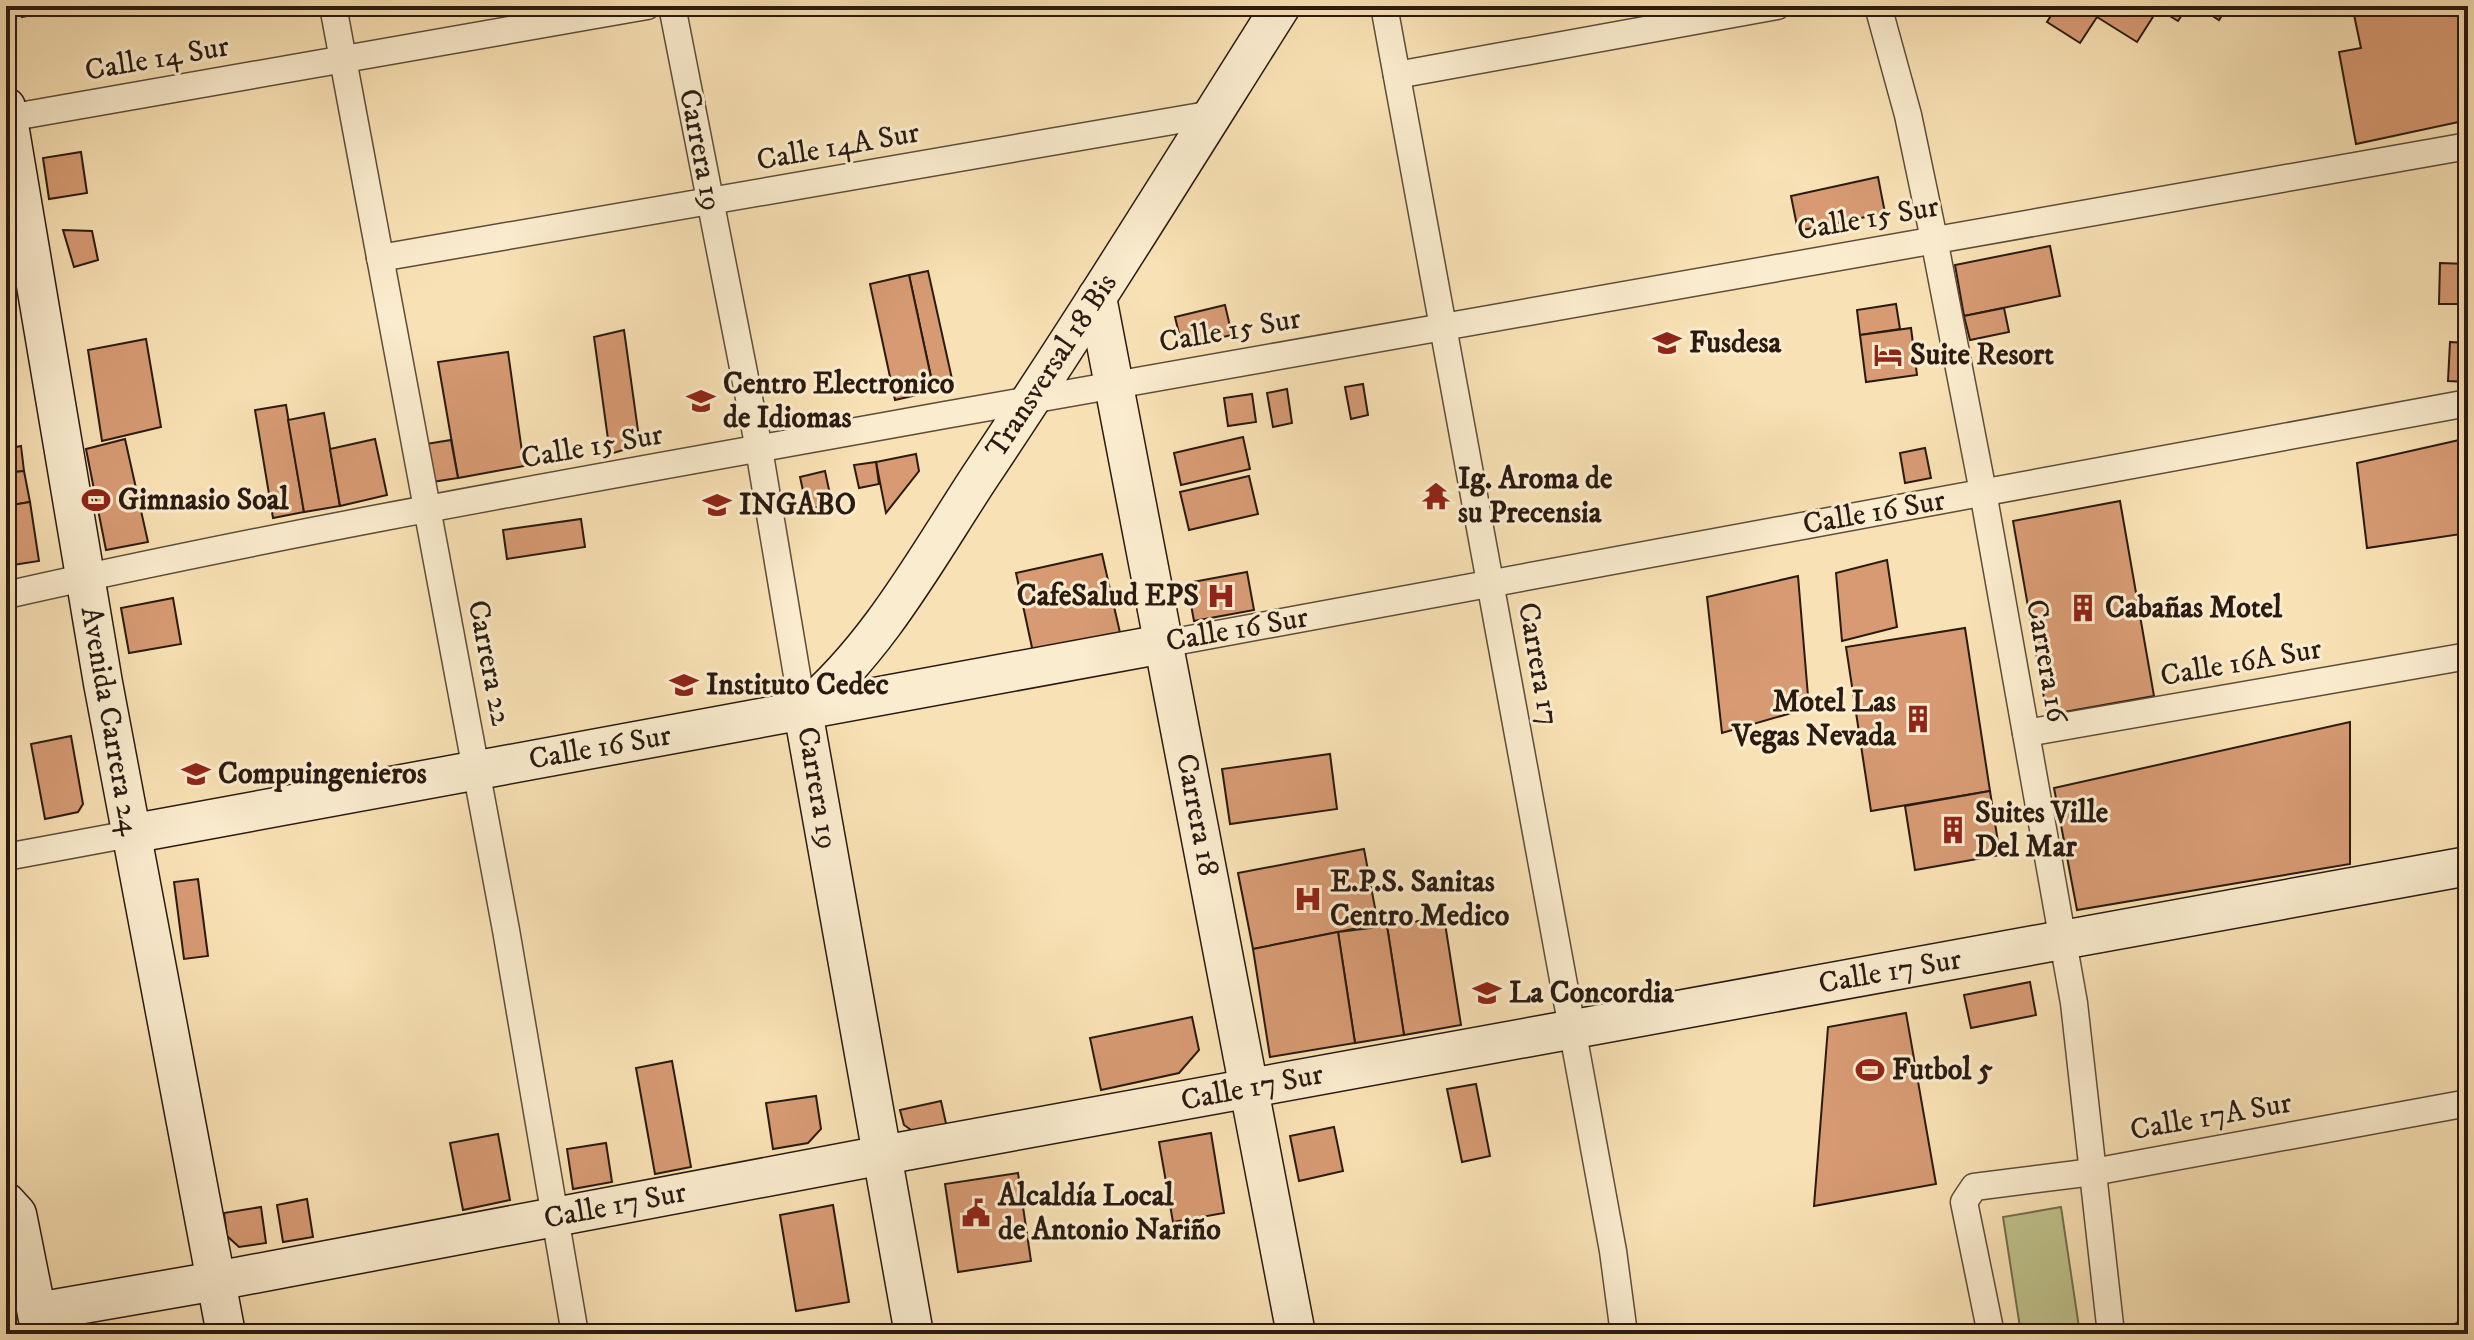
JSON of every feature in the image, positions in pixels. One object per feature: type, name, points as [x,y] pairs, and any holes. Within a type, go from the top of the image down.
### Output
[{"type":"main road","name":"Transversal 18 Bis","points":[[803,711],[847,670],[878,632],[1032,399],[1281,6]]},
{"type":"main road","name":"Avenida Carrera 24","points":[[7,112],[130,834],[226,1334]]},
{"type":"main road","name":"Carrera 18","points":[[1097,297],[1296,1334]]},
{"type":"main road","name":"Calle 16 Sur","points":[[130,834],[1163,644]]},
{"type":"main road","name":"Carrera 19","points":[[803,711],[914,1334]]},
{"type":"main road","name":"Calle 17 Sur","points":[[39,1323],[216,1281],[883,1155],[2468,866]]},
{"type":"main road","points":[[14,1217],[39,1323]]},
{"type":"street","name":"Carrera 22","points":[[333,6],[477,771],[575,1334]]},
{"type":"street","name":"Calle 14 Sur","points":[[7,112],[343,59],[647,6]]},
{"type":"street","name":"Carrera 19","points":[[672,6],[759,449],[803,711]]},
{"type":"street","name":"Carrera 17","points":[[1384,6],[1573,1029],[1613,1251],[1624,1334]]},
{"type":"street","points":[[1397,75],[1777,6]]},
{"type":"street","name":"Carrera 16","points":[[1878,6],[1908,115],[1934,239],[1983,492],[2063,940],[2074,1003],[2111,1334]]},
{"type":"street","name":"Calle 14A Sur","points":[[380,258],[1213,114]]},
{"type":"street","name":"Calle 15 Sur","points":[[6,595],[198,552],[1114,384],[2468,146]]},
{"type":"street","name":"Calle 16 Sur","points":[[1163,644],[2468,403]]},
{"type":"street","name":"Calle 16A Sur","points":[[2026,733],[2468,656]]},
{"type":"street","name":"Calle 16 Sur","points":[[6,857],[130,834]]},
{"type":"street","name":"Calle 17A Sur","points":[[1991,1334],[1964,1202],[1974,1187],[2093,1172],[2468,1103]]},
{"type":"green space","points":[[2061,1207],[2080,1334],[2021,1334],[2003,1217]]},
{"type":"building","points":[[20,6],[72,6],[22,17]]},
{"type":"building","points":[[2057,6],[2188,6],[2178,21],[2158,9],[2137,42],[2097,17],[2080,43],[2047,22]]},
{"type":"building","points":[[2197,6],[2228,6],[2219,20]]},
{"type":"building","points":[[2384,6],[2468,6],[2468,120],[2356,144],[2339,52],[2361,48],[2353,10]]},
{"type":"building","points":[[81,152],[87,193],[49,199],[43,158]]},
{"type":"building","points":[[1878,177],[1885,213],[1798,231],[1791,196]]},
{"type":"building","points":[[63,230],[92,231],[98,260],[74,267]]},
{"type":"building","points":[[2050,246],[2060,296],[1964,316],[1955,265]]},
{"type":"building","points":[[2440,263],[2468,264],[2468,304],[2439,304]]},
{"type":"building","points":[[928,271],[954,388],[934,391],[909,275]]},
{"type":"building","points":[[909,275],[934,391],[895,400],[870,284]]},
{"type":"building","points":[[1896,304],[1900,329],[1860,335],[1857,310]]},
{"type":"building","points":[[1225,305],[1232,335],[1182,346],[1175,317]]},
{"type":"building","points":[[2004,308],[2009,332],[1970,340],[1964,316]]},
{"type":"building","name":"Suite Resort","points":[[1911,328],[1917,375],[1866,382],[1860,335]]},
{"type":"building","points":[[624,330],[640,445],[610,454],[594,337]]},
{"type":"building","points":[[146,339],[161,427],[102,441],[88,350]]},
{"type":"building","points":[[2450,342],[2468,343],[2468,382],[2448,381]]},
{"type":"building","points":[[508,352],[524,466],[458,478],[438,362]]},
{"type":"building","points":[[1363,384],[1368,415],[1351,419],[1345,387]]},
{"type":"building","points":[[1287,389],[1292,423],[1273,427],[1267,393]]},
{"type":"building","points":[[1252,394],[1256,422],[1228,426],[1224,398]]},
{"type":"building","points":[[286,405],[304,512],[273,518],[255,410]]},
{"type":"building","points":[[324,413],[340,506],[304,512],[288,420]]},
{"type":"building","points":[[1243,437],[1250,469],[1181,485],[1174,453]]},
{"type":"building","points":[[2468,438],[2468,533],[2367,548],[2357,463]]},
{"type":"building","points":[[125,439],[148,542],[106,550],[86,449]]},
{"type":"building","points":[[375,439],[387,495],[340,506],[330,449]]},
{"type":"building","points":[[451,440],[458,478],[432,482],[426,444]]},
{"type":"building","points":[[21,446],[24,471],[6,473],[6,449]]},
{"type":"building","points":[[1925,448],[1931,478],[1905,483],[1900,453]]},
{"type":"building","points":[[916,454],[919,471],[886,513],[876,462]]},
{"type":"building","points":[[876,462],[879,484],[859,488],[854,465]]},
{"type":"building","points":[[24,471],[30,502],[6,506],[6,473]]},
{"type":"building","points":[[825,471],[832,504],[807,509],[800,477]]},
{"type":"building","points":[[1249,476],[1258,514],[1189,530],[1180,492]]},
{"type":"building","name":"Cabañas Motel","points":[[2120,501],[2154,696],[2047,715],[2013,521]]},
{"type":"building","points":[[30,502],[39,561],[6,566],[6,506]]},
{"type":"building","points":[[581,519],[585,547],[507,559],[503,530]]},
{"type":"building","points":[[1102,554],[1121,637],[1034,657],[1016,573]]},
{"type":"building","points":[[1887,560],[1897,627],[1842,641],[1836,573]]},
{"type":"building","name":"CafeSalud EPS","points":[[1247,572],[1254,610],[1194,621],[1187,583]]},
{"type":"building","points":[[1798,576],[1809,708],[1722,733],[1707,597]]},
{"type":"building","points":[[173,598],[181,644],[129,653],[121,608]]},
{"type":"building","name":"Motel Las Vegas Nevada","points":[[1965,628],[1990,791],[1871,811],[1846,647]]},
{"type":"building","points":[[2350,722],[2350,864],[2077,910],[2054,788]]},
{"type":"building","points":[[71,736],[83,804],[78,812],[45,819],[31,744]]},
{"type":"building","points":[[1330,754],[1337,809],[1230,824],[1222,769]]},
{"type":"building","name":"Suites Ville Del Mar","points":[[1990,791],[2000,855],[1915,870],[1905,806]]},
{"type":"building","name":"E.P.S. Sanitas Centro Medico","points":[[1364,849],[1378,924],[1253,949],[1238,873]]},
{"type":"building","points":[[198,879],[208,956],[184,959],[174,882]]},
{"type":"building","points":[[1444,917],[1461,1025],[1404,1035],[1387,926]]},
{"type":"building","points":[[1387,926],[1404,1035],[1355,1043],[1338,932]]},
{"type":"building","points":[[1338,932],[1355,1043],[1270,1057],[1253,949]]},
{"type":"building","points":[[2030,982],[2036,1015],[1971,1028],[1964,995]]},
{"type":"building","points":[[1906,1013],[1936,1184],[1814,1206],[1828,1027]]},
{"type":"building","points":[[1192,1017],[1199,1050],[1179,1073],[1101,1090],[1090,1038]]},
{"type":"building","points":[[672,1061],[691,1167],[655,1174],[636,1068]]},
{"type":"building","points":[[1476,1084],[1490,1156],[1462,1162],[1447,1089]]},
{"type":"building","points":[[816,1096],[821,1129],[808,1143],[773,1149],[766,1103]]},
{"type":"building","points":[[941,1101],[947,1128],[917,1134],[904,1125],[900,1110]]},
{"type":"building","points":[[1334,1127],[1343,1171],[1299,1181],[1290,1136]]},
{"type":"building","points":[[1211,1133],[1224,1213],[1173,1222],[1159,1142]]},
{"type":"building","points":[[498,1134],[510,1200],[463,1210],[450,1143]]},
{"type":"building","points":[[606,1143],[612,1182],[573,1189],[567,1149]]},
{"type":"building","points":[[1018,1173],[1031,1261],[958,1272],[945,1184]]},
{"type":"building","points":[[307,1199],[313,1237],[283,1242],[277,1205]]},
{"type":"building","points":[[833,1205],[849,1302],[796,1311],[780,1215]]},
{"type":"building","points":[[261,1207],[266,1243],[239,1247],[227,1236],[224,1213]]},
{"type":"building","points":[[178,1325],[180,1334],[144,1334]]},
{"type":"place","name":"Fusdesa","points":[[1667,343]]},
{"type":"place","name":"Suite Resort","points":[[1888,355]]},
{"type":"place","name":"Centro Electronico de Idiomas","points":[[701,401]]},
{"type":"place","name":"Ig. Aroma de su Precensia","points":[[1436,496]]},
{"type":"place","name":"Gimnasio Soal","points":[[96,500]]},
{"type":"place","name":"INGABO","points":[[717,505]]},
{"type":"place","name":"CafeSalud EPS","points":[[1221,596]]},
{"type":"place","name":"Cabañas Motel","points":[[2083,608]]},
{"type":"place","name":"Instituto Cedec","points":[[684,685]]},
{"type":"place","name":"Motel Las Vegas Nevada","points":[[1918,719]]},
{"type":"place","name":"Compuingenieros","points":[[196,774]]},
{"type":"place","name":"Suites Ville Del Mar","points":[[1953,830]]},
{"type":"place","name":"E.P.S. Sanitas Centro Medico","points":[[1308,899]]},
{"type":"place","name":"La Concordia","points":[[1487,993]]},
{"type":"place","name":"Futbol 5","points":[[1870,1070]]},
{"type":"place","name":"Alcaldía Local de Antonio Nariño","points":[[976,1213]]}]
